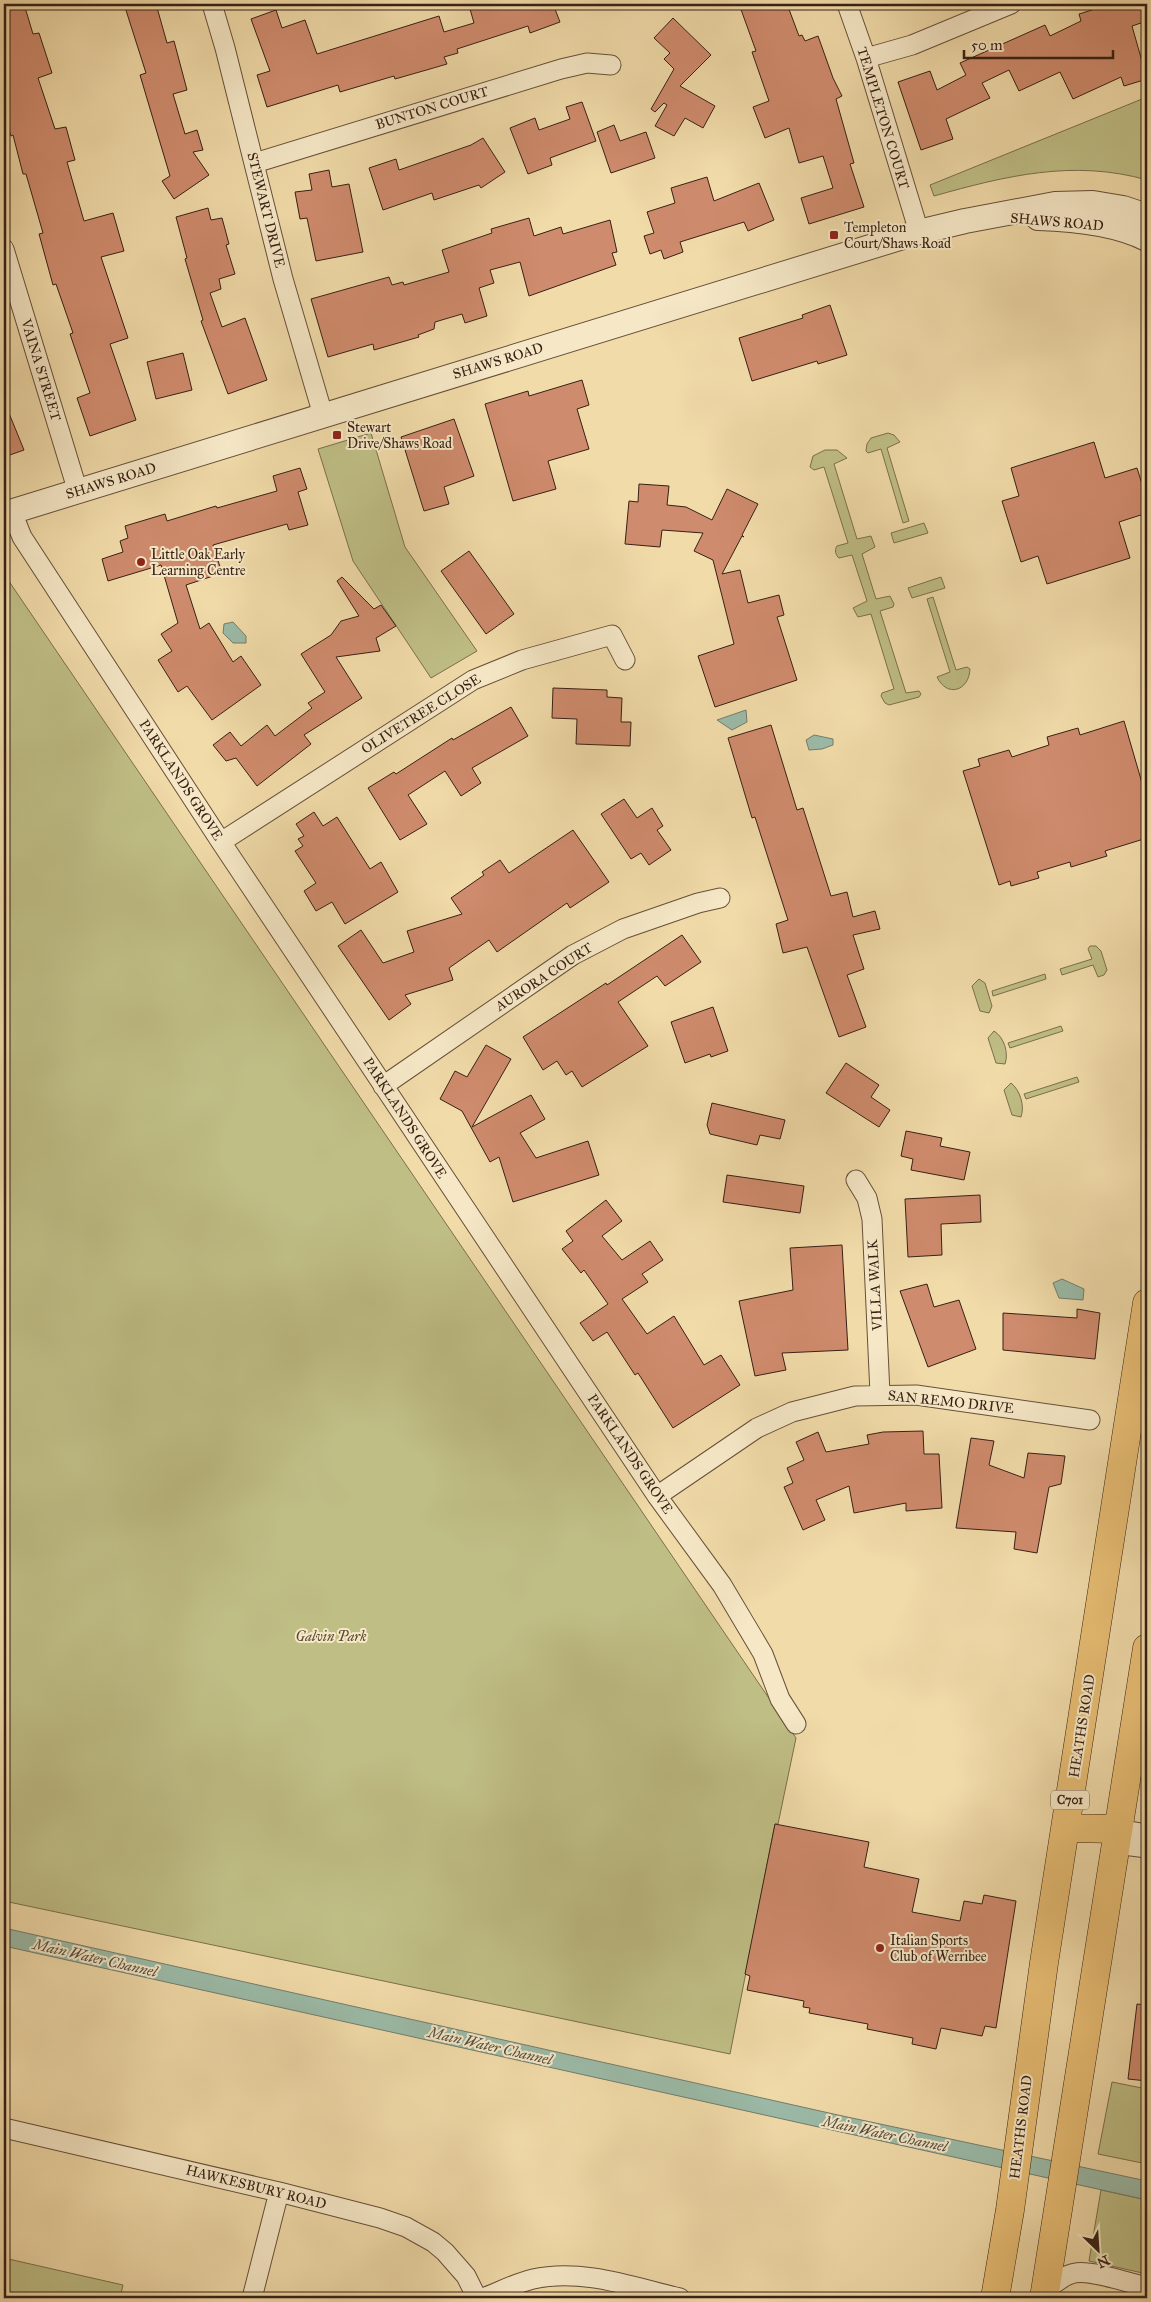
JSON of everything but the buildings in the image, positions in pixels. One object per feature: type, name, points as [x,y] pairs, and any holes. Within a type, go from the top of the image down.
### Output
[{"type":"main road","name":"HEATHS ROAD","points":[[995,2298],[1010,2210],[1044,1963],[1147,1302]]},
{"type":"main road","points":[[1045,2295],[1147,1648]]},
{"type":"main road","points":[[1066,1828],[1117,1836]]},
{"type":"street","name":"STEWART DRIVE","points":[[212,4],[255,163],[283,279],[323,415]]},
{"type":"street","name":"TEMPLETON COURT","points":[[847,4],[866,58],[919,232]]},
{"type":"street","points":[[866,58],[912,44],[1011,4]]},
{"type":"street","name":"BUNTON COURT","points":[[255,163],[561,69],[586,63],[611,65]]},
{"type":"street","name":"SHAWS ROAD","points":[[8,513],[919,232],[1055,204],[1093,203],[1123,208],[1147,216]]},
{"type":"street","name":"SHAWS ROAD","points":[[994,217],[1078,221],[1114,227],[1147,239]]},
{"type":"street","name":"VAINA STREET","points":[[4,249],[78,492]]},
{"type":"street","name":"PARKLANDS GROVE","points":[[8,513],[221,842],[346,1027],[383,1086],[657,1496],[722,1585],[763,1654],[780,1699],[796,1724]]},
{"type":"street","name":"OLIVETREE CLOSE","points":[[221,842],[473,680],[522,660],[612,635],[625,660]]},
{"type":"street","name":"AURORA COURT","points":[[383,1086],[573,955],[623,929],[698,903],[720,898]]},
{"type":"street","name":"VILLA WALK","points":[[856,1180],[867,1198],[872,1219],[880,1394]]},
{"type":"street","name":"SAN REMO DRIVE","points":[[657,1496],[757,1428],[792,1412],[855,1396],[880,1394],[916,1395],[1090,1420]]},
{"type":"street","points":[[1117,1836],[1147,1834]]},
{"type":"street","points":[[1117,1836],[1147,1848]]},
{"type":"street","name":"HAWKESBURY ROAD","points":[[4,2128],[279,2192],[380,2218],[419,2234],[433,2242],[466,2276],[477,2298]]},
{"type":"street","points":[[252,2298],[279,2192]]},
{"type":"street","points":[[1045,2295],[1063,2278],[1076,2273],[1147,2287]]},
{"type":"street","points":[[483,2298],[534,2279],[570,2276],[598,2278],[680,2298]]},
{"type":"green space","points":[[1147,97],[1147,180],[1093,171],[1066,171],[1013,177],[934,196],[930,185]]},
{"type":"green space","points":[[371,433],[405,547],[477,651],[431,678],[353,561],[318,449]]},
{"type":"green space","points":[[888,433],[894,435],[900,442],[887,448],[909,521],[903,523],[881,449],[868,453],[866,451],[867,444],[871,438]]},
{"type":"green space","points":[[825,450],[837,450],[847,458],[834,464],[857,539],[871,536],[875,547],[862,554],[876,599],[890,596],[894,604],[893,607],[880,611],[906,693],[919,691],[921,694],[919,697],[889,705],[885,703],[881,696],[882,693],[894,689],[871,614],[858,617],[853,608],[867,601],[852,555],[839,558],[836,554],[837,546],[848,543],[824,467],[814,470],[810,467],[813,456]]},
{"type":"green space","points":[[924,523],[928,533],[894,543],[891,533]]},
{"type":"green space","name":"Galvin Park","points":[[4,574],[796,1738],[778,1824],[775,1824],[730,2054],[4,1901]]},
{"type":"green space","points":[[941,577],[945,588],[912,598],[908,588]]},
{"type":"green space","points":[[933,597],[956,670],[967,667],[970,669],[966,682],[957,689],[946,688],[937,677],[950,672],[927,599]]},
{"type":"green space","points":[[1090,946],[1096,946],[1101,951],[1107,970],[1104,975],[1098,977],[1093,965],[1062,975],[1060,969],[1092,959],[1088,949]]},
{"type":"green space","points":[[1045,974],[1046,979],[993,996],[992,991]]},
{"type":"green space","points":[[979,979],[985,983],[992,1006],[989,1013],[980,1011],[972,986]]},
{"type":"green space","points":[[1061,1026],[1063,1031],[1010,1048],[1008,1043]]},
{"type":"green space","points":[[994,1031],[1001,1037],[1005,1046],[1005,1064],[996,1063],[988,1038]]},
{"type":"green space","points":[[1077,1077],[1079,1082],[1026,1099],[1024,1094]]},
{"type":"green space","points":[[1011,1083],[1021,1098],[1021,1117],[1012,1115],[1004,1090]]},
{"type":"green space","points":[[1112,2082],[1147,2089],[1147,2164],[1098,2154]]},
{"type":"green space","points":[[1101,2190],[1147,2200],[1147,2274],[1089,2261]]},
{"type":"green space","points":[[4,2258],[123,2285],[120,2298],[4,2298]]},
{"type":"water","points":[[233,622],[246,636],[246,643],[233,643],[223,633],[224,624]]},
{"type":"water","points":[[746,710],[747,722],[732,730],[717,720]]},
{"type":"water","points":[[814,735],[833,739],[833,745],[822,749],[809,750],[806,740]]},
{"type":"water","points":[[1062,1279],[1084,1289],[1083,1300],[1059,1298],[1053,1283]]},
{"type":"water","name":"Main Water Channel","points":[[4,1928],[838,2115],[1147,2181],[1147,2200],[4,1946]]},
{"type":"place","name":"Templeton Court/Shaws Road","points":[[834,235]]},
{"type":"place","name":"Stewart Drive/Shaws Road","points":[[337,435]]},
{"type":"place","name":"Little Oak Early Learning Centre","points":[[141,562]]},
{"type":"place","name":"Italian Sports Club of Werribee","points":[[880,1948]]}]
